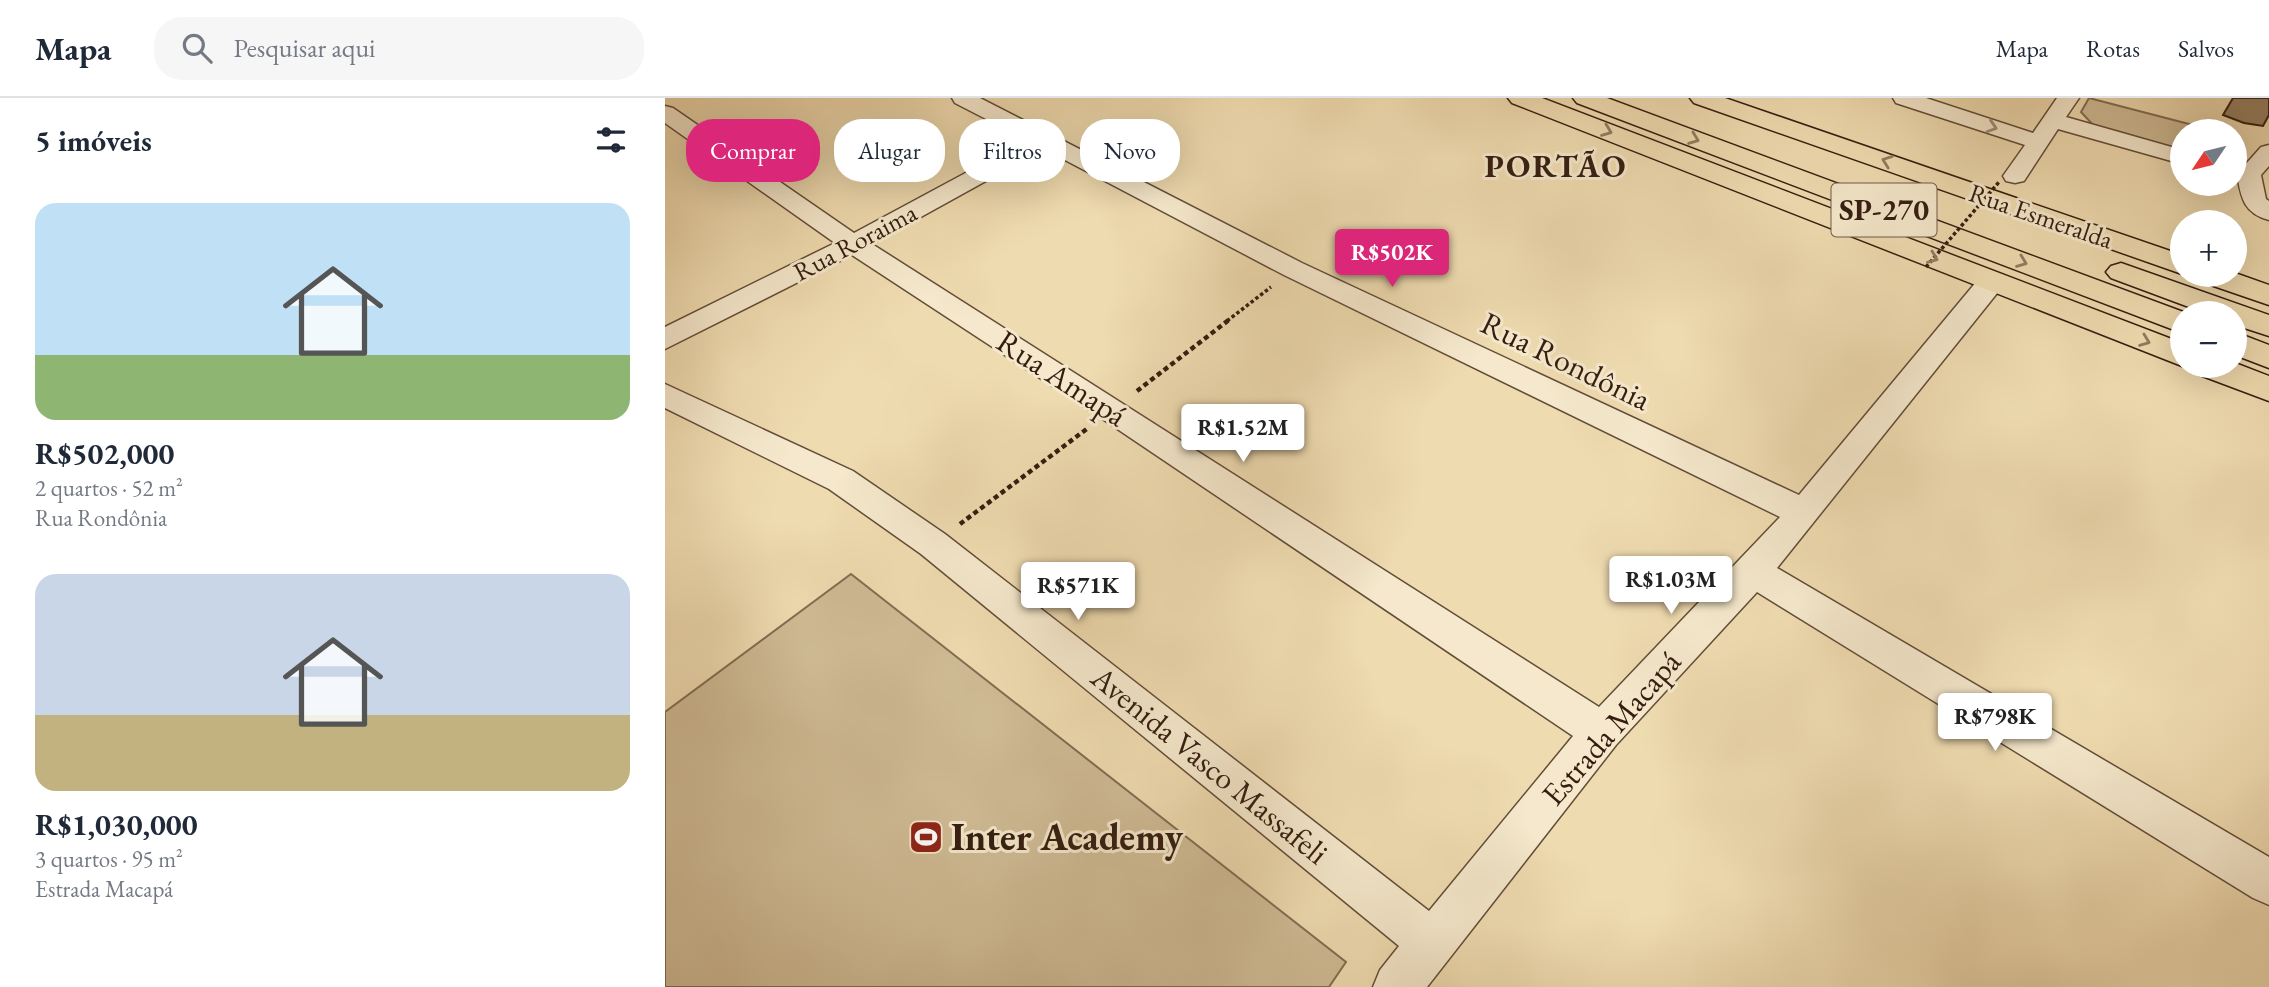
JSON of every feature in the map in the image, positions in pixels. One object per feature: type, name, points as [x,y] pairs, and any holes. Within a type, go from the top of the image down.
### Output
[{"type":"highway","points":[[1520,98],[2170,350]]},
{"type":"highway","name":"SP-270","points":[[1585,98],[2170,318]]},
{"type":"highway","name":"SP-270","points":[[1658,98],[2202,301]]},
{"type":"highway","name":"Rua Esmeralda","points":[[1702,98],[2170,261]]},
{"type":"highway","points":[[2245,287],[2269,295]]},
{"type":"highway","name":"SP-270","points":[[2247,318],[2269,326]]},
{"type":"highway","points":[[2247,349],[2269,357]]},
{"type":"highway","points":[[2240,378],[2269,389]]},
{"type":"street","name":"Rua Rondônia","points":[[963,98],[1002,119]]},
{"type":"street","points":[[1904,98],[2036,141]]},
{"type":"street","points":[[2007,179],[2054,121],[2068,98]]},
{"type":"street","name":"Rua Amapá","points":[[665,113],[853,244],[1112,410],[1602,732]]},
{"type":"street","points":[[2054,121],[2170,153]]},
{"type":"street","points":[[2247,168],[2269,152]]},
{"type":"street","name":"Rua Rondônia","points":[[1066,153],[1293,269],[1804,513]]},
{"type":"street","name":"Rua Roraima","points":[[665,339],[853,244],[967,182]]},
{"type":"street","points":[[2247,184],[2254,202],[2269,212]]},
{"type":"street","name":"Estrada Macapá","points":[[1397,987],[1602,732],[1753,572],[1992,281]]},
{"type":"street","name":"Avenida Vasco Massafeli","points":[[665,395],[841,480],[933,544],[1431,942]]},
{"type":"street","points":[[1753,572],[2269,882]]},
{"type":"path","points":[[1926,267],[2007,179]]},
{"type":"shaded area","points":[[2089,98],[2170,119],[2170,151],[2094,126],[2081,112]]},
{"type":"shaded area","name":"Inter Academy","points":[[851,574],[1346,962],[1329,987],[665,987],[665,712]]},
{"type":"building","points":[[2233,98],[2269,98],[2269,115],[2263,126],[2247,123],[2247,119],[2234,119],[2223,115]]},
{"type":"place","name":"Inter Academy","points":[[926,837]]},
{"type":"district","name":"PORTÃO","points":[[1556,166]]}]
